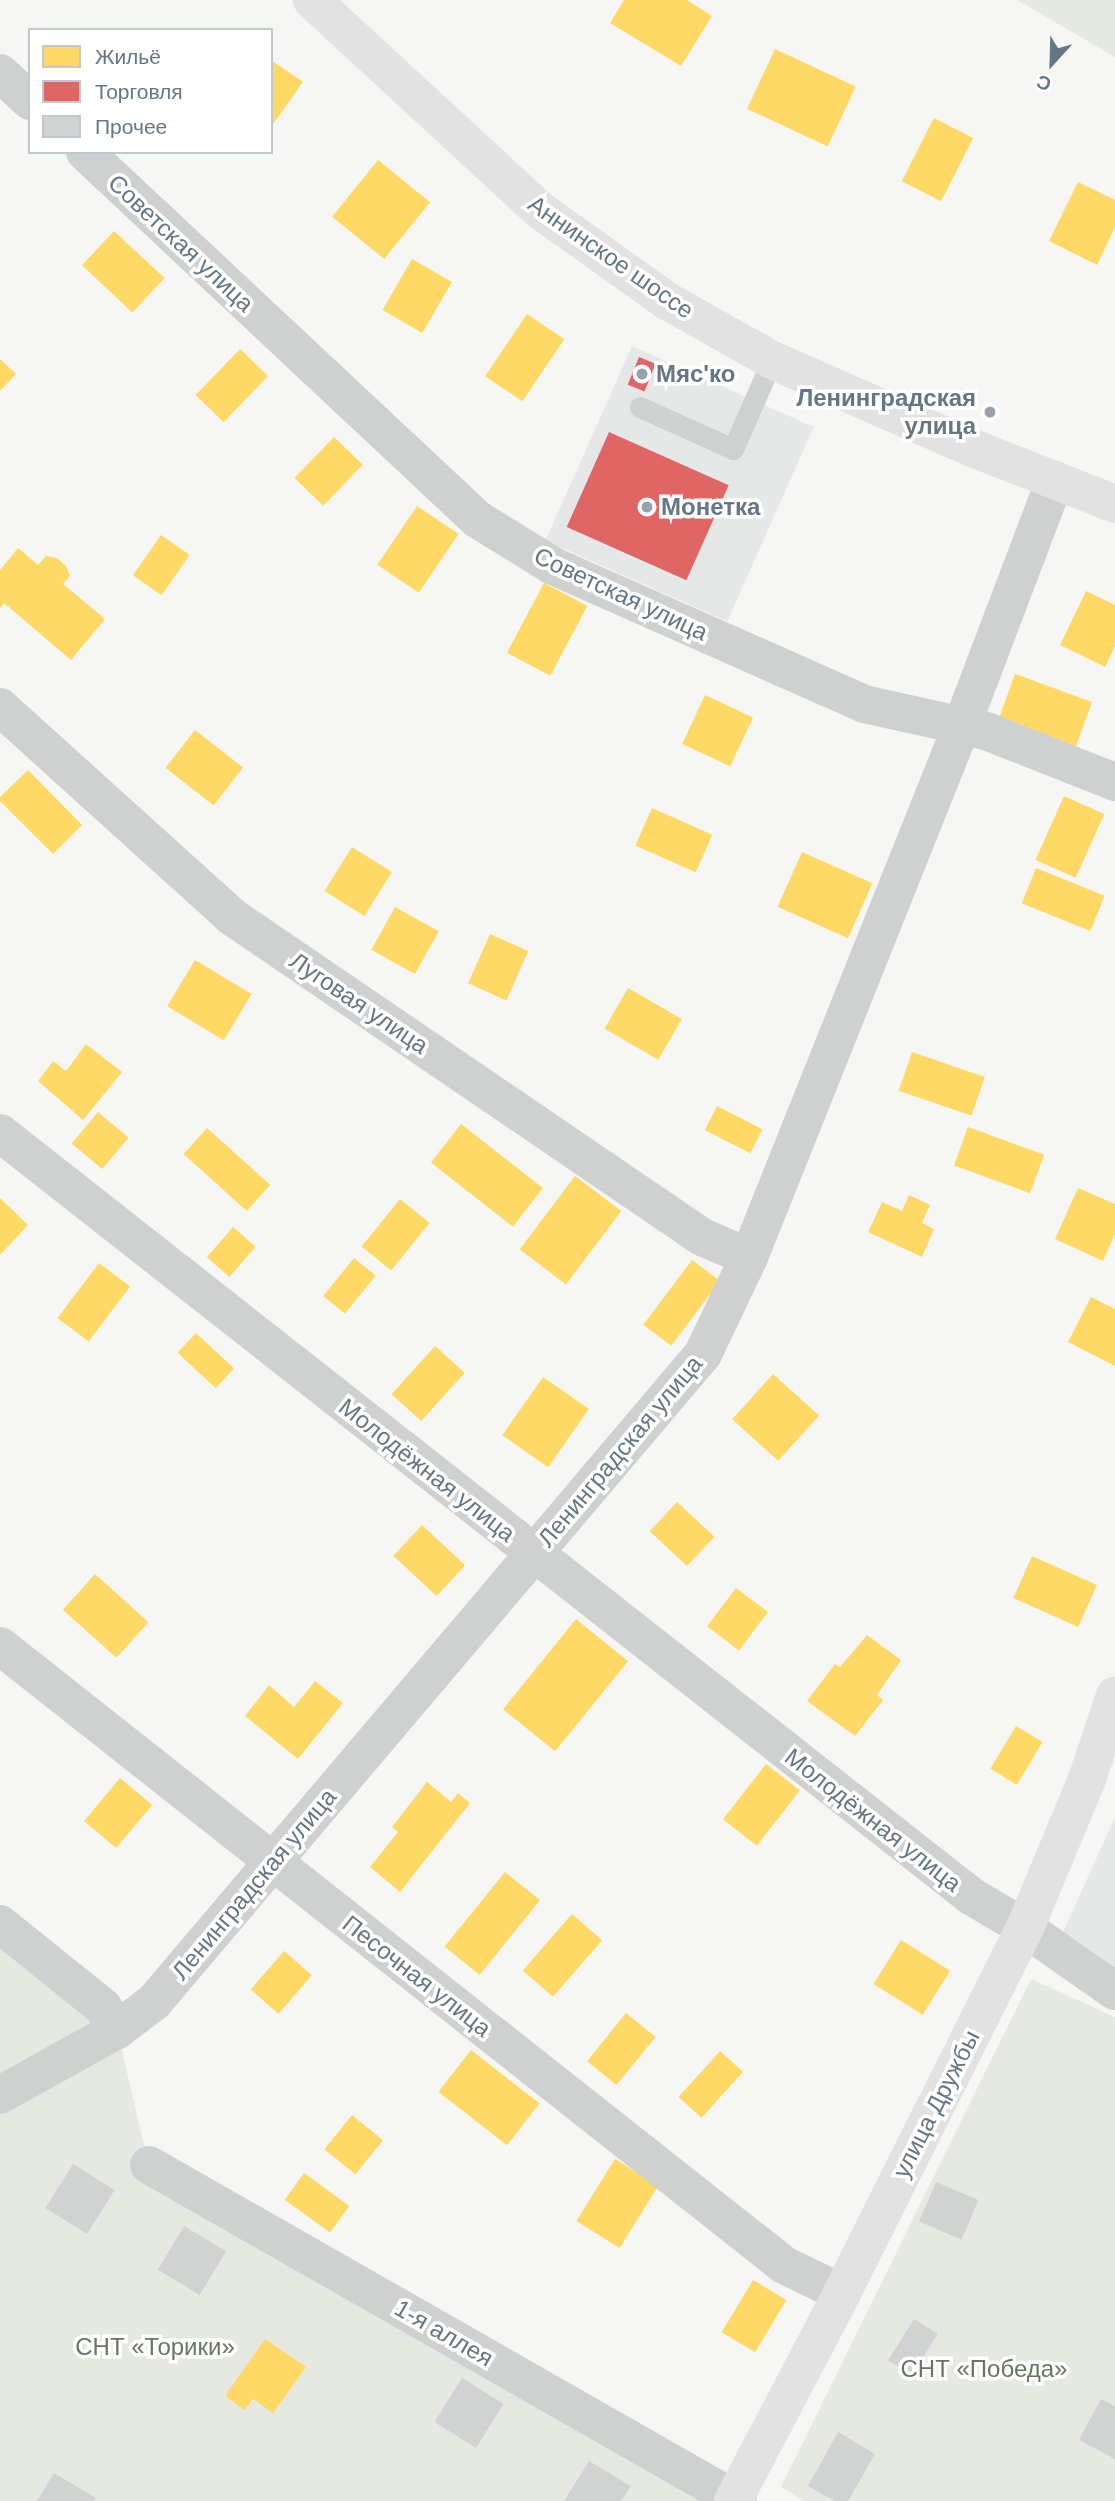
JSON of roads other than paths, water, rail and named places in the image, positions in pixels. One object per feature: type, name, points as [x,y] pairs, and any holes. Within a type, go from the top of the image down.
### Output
[{"type":"main road","name":"Аннинское шоссе","points":[[312,0],[541,211],[667,301],[772,360],[1115,503]]},
{"type":"main road","name":"улица Дружбы","points":[[735,2500],[1025,1928],[1087,1779],[1115,1696]]},
{"type":"street","points":[[0,73],[28,99]]},
{"type":"street","name":"Советская улица","points":[[87,154],[477,519],[553,566],[864,704],[986,731],[1115,782]]},
{"type":"street","name":"Ленинградская улица","points":[[0,2095],[117,2030],[154,2002],[703,1354],[749,1257],[962,725],[1055,480]]},
{"type":"street","name":"Луговая улица","points":[[0,707],[232,916],[702,1237],[749,1257]]},
{"type":"street","name":"Молодёжная улица","points":[[0,1133],[971,1896],[1025,1928],[1115,1991]]},
{"type":"street","name":"Песочная улица","points":[[0,1646],[784,2265],[842,2292]]},
{"type":"street","points":[[0,1924],[103,2007],[117,2030]]},
{"type":"street","name":"1-я аллея","points":[[149,2165],[735,2500]]},
{"type":"lane","points":[[640,407],[733,449],[772,360]]},
{"type":"place","name":"Мяс'ко","points":[[642,374]]},
{"type":"place","name":"Ленинградская улица","points":[[990,412]]},
{"type":"place","name":"Монетка","points":[[647,507]]},
{"type":"park label","name":"СНТ «Торики»","points":[[155,2347]]},
{"type":"park label","name":"СНТ «Победа»","points":[[984,2369]]}]
